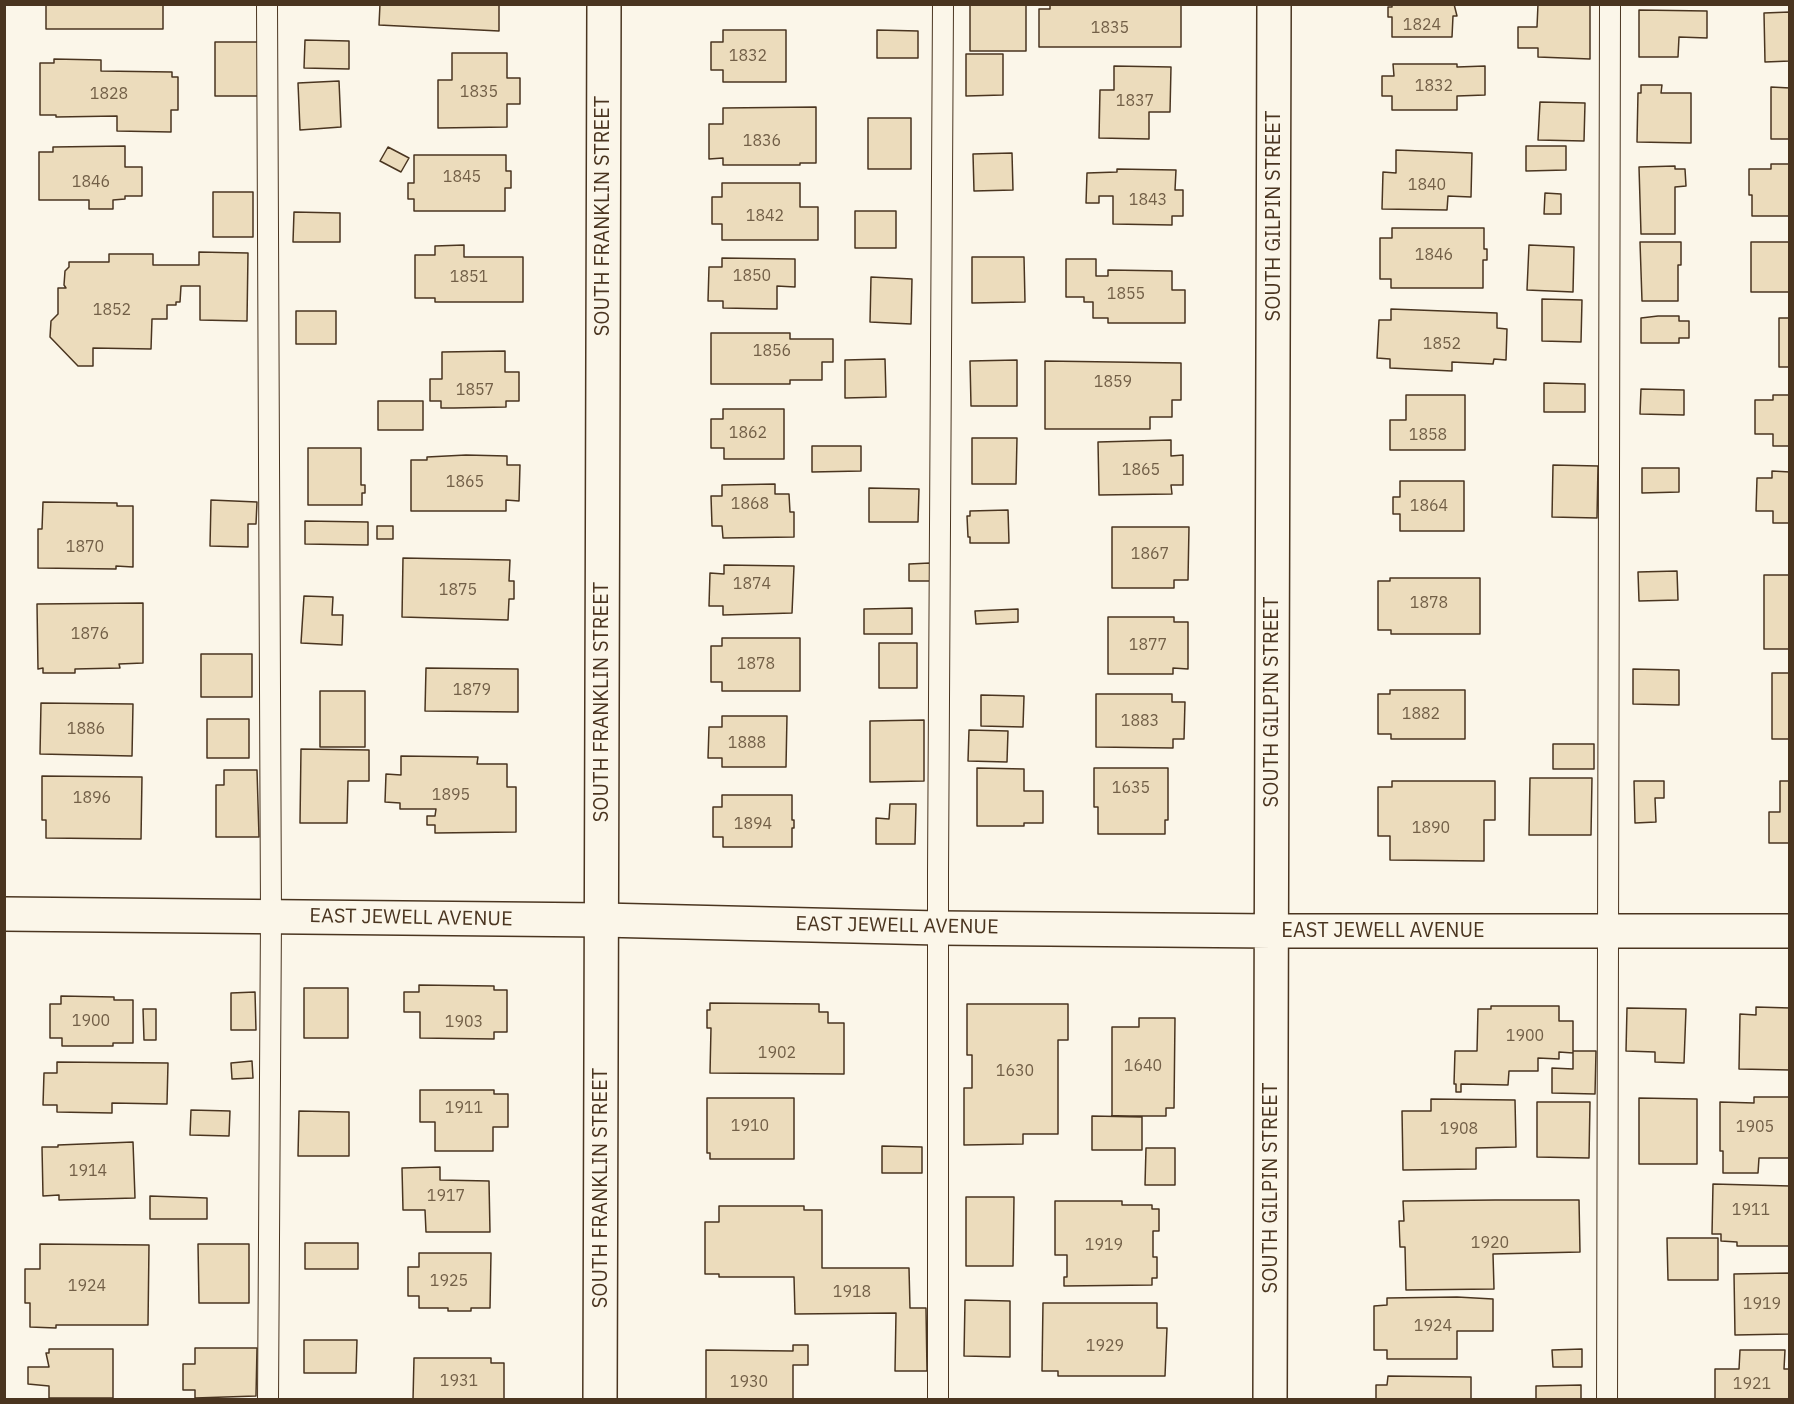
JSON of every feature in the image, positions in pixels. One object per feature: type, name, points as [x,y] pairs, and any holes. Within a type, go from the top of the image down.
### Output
[{"type":"street","name":"SOUTH FRANKLIN STREET","points":[[600,1400],[604,4]]},
{"type":"street","name":"SOUTH GILPIN STREET","points":[[1270,1400],[1274,4]]},
{"type":"street","name":"EAST JEWELL AVENUE","points":[[4,914],[602,920],[1272,931],[1790,931]]},
{"type":"lane","points":[[267,4],[271,916],[268,1400]]},
{"type":"lane","points":[[938,1400],[943,4]]},
{"type":"lane","points":[[1607,1400],[1610,4]]},
{"type":"building","points":[[46,4],[163,4],[163,29],[46,29]]},
{"type":"building","points":[[380,4],[499,4],[499,31],[379,25]]},
{"type":"building","points":[[970,4],[1026,4],[1026,51],[970,51]]},
{"type":"building","points":[[1050,4],[1181,4],[1181,47],[1039,47],[1039,9],[1050,9]]},
{"type":"building","points":[[1392,4],[1454,4],[1457,16],[1453,16],[1452,37],[1392,37],[1392,17],[1388,17],[1388,7],[1392,7]]},
{"type":"building","points":[[1538,4],[1590,4],[1590,59],[1538,57],[1538,48],[1518,48],[1518,27],[1537,27]]},
{"type":"building","points":[[1639,10],[1707,11],[1707,38],[1679,37],[1678,57],[1639,57]]},
{"type":"building","points":[[1790,12],[1790,61],[1765,62],[1764,13]]},
{"type":"building","points":[[723,30],[786,30],[786,82],[723,82],[723,70],[711,70],[711,42],[723,42]]},
{"type":"building","points":[[877,30],[918,31],[918,58],[877,58]]},
{"type":"building","points":[[305,40],[349,41],[349,69],[304,68]]},
{"type":"building","points":[[215,42],[260,42],[260,96],[215,96]]},
{"type":"building","points":[[452,53],[507,53],[507,78],[520,78],[520,104],[507,104],[507,127],[438,128],[438,80],[452,80]]},
{"type":"building","points":[[966,54],[1003,54],[1003,95],[966,96]]},
{"type":"building","points":[[54,59],[101,60],[101,71],[172,72],[172,77],[178,77],[178,110],[171,110],[171,132],[117,131],[117,116],[40,115],[40,63],[54,63]]},
{"type":"building","points":[[1393,64],[1485,66],[1485,95],[1457,96],[1457,110],[1392,110],[1392,96],[1382,96],[1382,76],[1394,76]]},
{"type":"building","points":[[1114,66],[1171,67],[1170,112],[1149,112],[1149,139],[1099,138],[1100,90],[1114,90]]},
{"type":"building","points":[[339,81],[341,127],[300,130],[298,83]]},
{"type":"building","points":[[1641,85],[1662,85],[1661,93],[1691,93],[1691,143],[1637,142],[1638,93],[1641,93]]},
{"type":"building","points":[[1771,87],[1790,88],[1790,139],[1771,139]]},
{"type":"building","points":[[1540,102],[1585,103],[1584,141],[1538,140]]},
{"type":"building","points":[[816,107],[816,163],[723,165],[723,158],[709,159],[709,124],[723,124],[723,108]]},
{"type":"building","points":[[868,118],[911,118],[911,169],[868,169]]},
{"type":"building","points":[[125,146],[125,167],[142,167],[142,196],[125,196],[125,199],[113,200],[113,209],[89,209],[89,200],[39,200],[39,152],[53,152],[53,147]]},
{"type":"building","points":[[1526,146],[1566,146],[1566,170],[1526,171]]},
{"type":"building","points":[[388,147],[409,158],[401,172],[380,161]]},
{"type":"building","points":[[1396,150],[1472,153],[1471,197],[1448,196],[1447,210],[1382,209],[1383,172],[1396,173]]},
{"type":"building","points":[[1012,153],[1013,190],[974,191],[973,154]]},
{"type":"building","points":[[414,155],[506,155],[506,171],[511,171],[511,188],[505,188],[505,211],[414,211],[414,199],[408,199],[408,183],[414,183]]},
{"type":"building","points":[[1771,164],[1790,164],[1790,216],[1752,216],[1749,169],[1771,169]]},
{"type":"building","points":[[1675,166],[1675,169],[1685,169],[1686,186],[1675,187],[1675,234],[1641,234],[1639,167]]},
{"type":"building","points":[[1117,169],[1176,170],[1175,190],[1183,190],[1183,216],[1172,216],[1172,225],[1113,224],[1113,196],[1099,196],[1099,203],[1086,203],[1087,173],[1117,172]]},
{"type":"building","points":[[722,183],[800,183],[800,207],[818,207],[818,240],[722,240],[722,224],[712,224],[712,197],[722,197]]},
{"type":"building","points":[[213,192],[253,192],[253,237],[213,237]]},
{"type":"building","points":[[1545,193],[1561,194],[1561,214],[1544,214]]},
{"type":"building","points":[[855,211],[896,211],[896,248],[855,248]]},
{"type":"building","points":[[294,212],[340,213],[340,242],[293,242]]},
{"type":"building","points":[[1392,228],[1484,228],[1484,249],[1487,249],[1487,260],[1483,260],[1483,288],[1391,288],[1391,279],[1380,279],[1380,238],[1392,238]]},
{"type":"building","points":[[1640,242],[1681,242],[1681,265],[1678,265],[1678,301],[1642,301]]},
{"type":"building","points":[[1751,242],[1790,242],[1790,292],[1751,292]]},
{"type":"building","points":[[464,245],[464,257],[523,257],[523,302],[435,302],[435,298],[415,298],[415,255],[435,255],[435,246]]},
{"type":"building","points":[[1529,245],[1574,247],[1573,292],[1527,290]]},
{"type":"building","points":[[199,252],[248,253],[247,321],[200,320],[200,286],[181,286],[180,302],[176,302],[176,305],[167,305],[167,319],[152,319],[151,349],[93,348],[93,366],[78,366],[50,337],[51,321],[58,314],[58,288],[66,288],[64,285],[65,271],[69,267],[69,262],[109,262],[109,254],[153,254],[153,265],[199,265]]},
{"type":"building","points":[[972,257],[1024,257],[1025,302],[972,303]]},
{"type":"building","points":[[722,258],[795,259],[795,287],[777,286],[777,309],[723,308],[723,301],[708,301],[709,267],[722,267]]},
{"type":"building","points":[[1066,259],[1096,259],[1096,276],[1108,276],[1108,270],[1172,271],[1172,290],[1185,290],[1185,323],[1108,323],[1108,318],[1093,318],[1093,302],[1084,302],[1084,297],[1066,297]]},
{"type":"building","points":[[871,277],[912,279],[911,324],[870,322]]},
{"type":"building","points":[[1542,299],[1582,300],[1581,342],[1542,341]]},
{"type":"building","points":[[1391,309],[1497,313],[1497,328],[1507,329],[1506,360],[1494,359],[1493,364],[1452,362],[1452,371],[1390,368],[1390,359],[1377,358],[1379,320],[1391,320]]},
{"type":"building","points":[[296,311],[336,311],[336,344],[296,344]]},
{"type":"building","points":[[1679,316],[1679,321],[1689,321],[1689,338],[1679,338],[1679,343],[1641,343],[1641,318]]},
{"type":"building","points":[[1779,318],[1790,318],[1790,367],[1779,367]]},
{"type":"building","points":[[711,333],[790,333],[790,339],[833,339],[833,362],[822,362],[822,380],[790,380],[790,384],[711,384]]},
{"type":"building","points":[[505,351],[505,372],[519,372],[519,401],[506,401],[506,407],[441,408],[441,401],[430,401],[430,379],[442,379],[442,352]]},
{"type":"building","points":[[885,359],[886,397],[845,398],[845,360]]},
{"type":"building","points":[[1017,360],[1017,406],[971,406],[970,361]]},
{"type":"building","points":[[1045,361],[1181,363],[1181,400],[1172,400],[1172,417],[1150,417],[1150,429],[1045,429]]},
{"type":"building","points":[[1544,383],[1585,384],[1585,412],[1544,412]]},
{"type":"building","points":[[1641,389],[1684,390],[1684,415],[1640,414]]},
{"type":"building","points":[[1406,395],[1465,395],[1465,450],[1390,450],[1390,420],[1406,420]]},
{"type":"building","points":[[1773,395],[1790,395],[1790,446],[1773,446],[1773,434],[1755,434],[1755,400],[1773,400]]},
{"type":"building","points":[[378,401],[423,401],[423,430],[378,430]]},
{"type":"building","points":[[723,409],[784,409],[784,459],[724,459],[724,448],[711,448],[711,419],[723,419]]},
{"type":"building","points":[[972,438],[1017,438],[1016,484],[972,484]]},
{"type":"building","points":[[1171,440],[1171,456],[1183,455],[1183,485],[1171,485],[1172,494],[1099,495],[1098,442]]},
{"type":"building","points":[[812,446],[861,446],[861,471],[812,472]]},
{"type":"building","points":[[308,448],[361,448],[361,485],[365,485],[362,505],[308,505]]},
{"type":"building","points":[[466,455],[507,456],[507,465],[520,465],[519,501],[506,500],[506,511],[411,511],[411,460]]},
{"type":"building","points":[[1553,465],[1598,466],[1597,518],[1552,517]]},
{"type":"building","points":[[1642,468],[1679,468],[1679,492],[1642,493]]},
{"type":"building","points":[[1772,471],[1790,472],[1790,523],[1773,523],[1773,511],[1756,511],[1757,478],[1772,478]]},
{"type":"building","points":[[1400,481],[1464,481],[1464,531],[1400,531],[1400,514],[1393,514],[1393,497],[1400,497]]},
{"type":"building","points":[[775,484],[775,494],[789,494],[790,512],[794,512],[794,537],[723,538],[722,526],[712,526],[711,496],[722,496],[722,485]]},
{"type":"building","points":[[869,488],[919,489],[918,522],[869,522]]},
{"type":"building","points":[[211,500],[257,502],[256,524],[248,524],[248,547],[210,546]]},
{"type":"building","points":[[43,502],[117,503],[117,506],[133,506],[133,567],[116,566],[116,569],[38,568],[38,529],[42,529]]},
{"type":"building","points":[[1008,510],[1009,543],[970,543],[967,516],[970,516],[970,511]]},
{"type":"building","points":[[305,521],[368,522],[368,545],[305,544]]},
{"type":"building","points":[[377,526],[393,526],[393,539],[377,539]]},
{"type":"building","points":[[1112,527],[1189,527],[1188,580],[1174,580],[1174,588],[1112,588]]},
{"type":"building","points":[[403,558],[510,560],[509,581],[514,581],[514,599],[509,599],[508,620],[402,617]]},
{"type":"building","points":[[930,563],[930,581],[909,581],[909,564]]},
{"type":"building","points":[[724,565],[794,566],[792,613],[723,615],[723,606],[709,606],[710,573],[724,574]]},
{"type":"building","points":[[1677,571],[1678,600],[1639,601],[1638,572]]},
{"type":"building","points":[[1764,575],[1790,575],[1790,649],[1764,649]]},
{"type":"building","points":[[1390,578],[1480,578],[1480,634],[1391,634],[1391,630],[1378,630],[1378,581],[1390,581]]},
{"type":"building","points":[[304,596],[333,597],[332,615],[343,615],[342,645],[301,643]]},
{"type":"building","points":[[143,603],[143,663],[119,664],[120,668],[75,669],[75,673],[43,673],[43,668],[38,669],[37,604]]},
{"type":"building","points":[[912,608],[912,634],[864,634],[864,609]]},
{"type":"building","points":[[1018,609],[1018,622],[976,624],[975,611]]},
{"type":"building","points":[[1108,617],[1174,617],[1174,622],[1188,622],[1188,669],[1173,668],[1173,674],[1108,674]]},
{"type":"building","points":[[722,638],[800,638],[800,691],[722,691],[722,682],[711,682],[711,646],[722,646]]},
{"type":"building","points":[[879,643],[917,643],[917,688],[879,688]]},
{"type":"building","points":[[201,654],[252,654],[252,697],[201,697]]},
{"type":"building","points":[[426,668],[518,669],[518,712],[425,711]]},
{"type":"building","points":[[1633,669],[1679,670],[1679,705],[1633,704]]},
{"type":"building","points":[[1772,673],[1790,673],[1790,739],[1772,739]]},
{"type":"building","points":[[1390,690],[1465,690],[1465,739],[1391,739],[1391,734],[1378,734],[1378,694],[1390,694]]},
{"type":"building","points":[[320,691],[365,691],[365,747],[320,747]]},
{"type":"building","points":[[1096,694],[1172,694],[1172,702],[1185,702],[1184,739],[1173,739],[1173,748],[1096,747]]},
{"type":"building","points":[[981,695],[1024,696],[1023,727],[981,726]]},
{"type":"building","points":[[41,703],[133,704],[132,756],[40,754]]},
{"type":"building","points":[[722,716],[787,716],[786,767],[722,767],[722,758],[708,758],[709,727],[722,727]]},
{"type":"building","points":[[207,719],[249,719],[249,758],[207,758]]},
{"type":"building","points":[[924,720],[924,781],[870,782],[870,721]]},
{"type":"building","points":[[969,730],[1008,731],[1007,762],[968,761]]},
{"type":"building","points":[[1553,744],[1594,744],[1594,769],[1553,769]]},
{"type":"building","points":[[301,749],[369,750],[369,781],[348,781],[347,823],[300,823]]},
{"type":"building","points":[[401,756],[478,757],[477,764],[507,764],[507,787],[516,787],[516,832],[435,833],[435,825],[427,825],[427,816],[435,816],[436,809],[400,809],[400,803],[385,802],[386,774],[401,775]]},
{"type":"building","points":[[977,768],[1024,769],[1024,791],[1043,791],[1043,823],[1024,823],[1024,826],[977,826]]},
{"type":"building","points":[[1094,768],[1168,768],[1168,820],[1165,820],[1165,834],[1098,834],[1098,807],[1094,807]]},
{"type":"building","points":[[224,770],[257,770],[259,837],[216,837],[216,785],[224,785]]},
{"type":"building","points":[[42,776],[142,777],[141,839],[46,838],[46,820],[42,820]]},
{"type":"building","points":[[1530,778],[1592,778],[1591,835],[1529,835]]},
{"type":"building","points":[[1392,781],[1495,781],[1495,820],[1484,820],[1484,861],[1390,860],[1390,836],[1378,836],[1378,787],[1392,787]]},
{"type":"building","points":[[1634,781],[1664,781],[1664,798],[1655,798],[1656,822],[1635,823]]},
{"type":"building","points":[[1780,781],[1790,781],[1790,843],[1769,843],[1769,812],[1780,812]]},
{"type":"building","points":[[722,795],[792,795],[794,828],[792,828],[792,847],[723,847],[723,837],[713,837],[713,807],[722,807]]},
{"type":"building","points":[[890,804],[916,804],[915,844],[876,844],[876,818],[889,819]]},
{"type":"building","points":[[419,985],[494,986],[494,990],[507,990],[507,1032],[494,1032],[494,1039],[420,1038],[420,1012],[404,1012],[404,992],[419,992]]},
{"type":"building","points":[[304,988],[348,988],[348,1038],[304,1038]]},
{"type":"building","points":[[255,992],[256,1030],[231,1030],[231,993]]},
{"type":"building","points":[[61,996],[114,997],[114,1000],[133,1000],[133,1043],[113,1043],[113,1046],[62,1046],[62,1038],[50,1038],[50,1004],[61,1004]]},
{"type":"building","points":[[710,1003],[819,1004],[819,1012],[828,1012],[828,1023],[844,1023],[844,1074],[710,1073],[711,1028],[707,1028],[707,1010],[710,1010]]},
{"type":"building","points":[[967,1004],[1068,1004],[1068,1040],[1058,1040],[1058,1134],[1023,1134],[1023,1144],[964,1145],[964,1088],[972,1088],[972,1055],[967,1055]]},
{"type":"building","points":[[1491,1006],[1559,1006],[1559,1021],[1573,1021],[1573,1053],[1559,1052],[1559,1059],[1538,1058],[1538,1071],[1509,1071],[1508,1085],[1461,1084],[1461,1092],[1456,1092],[1456,1084],[1454,1084],[1455,1051],[1477,1051],[1478,1009],[1491,1009]]},
{"type":"building","points":[[1756,1007],[1790,1008],[1790,1070],[1739,1069],[1740,1014],[1756,1015]]},
{"type":"building","points":[[1627,1008],[1686,1009],[1684,1063],[1655,1062],[1655,1052],[1626,1051]]},
{"type":"building","points":[[143,1009],[156,1009],[156,1040],[144,1040]]},
{"type":"building","points":[[1139,1018],[1175,1018],[1174,1108],[1166,1108],[1166,1116],[1112,1116],[1112,1027],[1139,1027]]},
{"type":"building","points":[[1573,1051],[1596,1051],[1595,1094],[1552,1093],[1552,1068],[1573,1069]]},
{"type":"building","points":[[252,1061],[253,1078],[232,1079],[231,1063]]},
{"type":"building","points":[[57,1062],[168,1063],[167,1104],[112,1103],[112,1113],[57,1112],[57,1105],[43,1105],[44,1073],[57,1073]]},
{"type":"building","points":[[420,1090],[494,1090],[494,1094],[508,1094],[508,1127],[493,1127],[493,1151],[435,1151],[435,1122],[420,1122]]},
{"type":"building","points":[[1754,1097],[1790,1097],[1790,1158],[1759,1158],[1758,1173],[1723,1173],[1723,1151],[1720,1151],[1720,1102],[1754,1103]]},
{"type":"building","points":[[707,1098],[794,1098],[794,1159],[710,1159],[710,1153],[707,1153]]},
{"type":"building","points":[[1639,1098],[1697,1099],[1697,1164],[1639,1164]]},
{"type":"building","points":[[1431,1099],[1515,1100],[1516,1147],[1476,1148],[1476,1169],[1403,1170],[1402,1111],[1431,1111]]},
{"type":"building","points":[[1537,1102],[1590,1102],[1589,1158],[1537,1157]]},
{"type":"building","points":[[191,1110],[230,1111],[229,1136],[190,1135]]},
{"type":"building","points":[[299,1111],[349,1112],[349,1156],[298,1156]]},
{"type":"building","points":[[1092,1116],[1142,1117],[1142,1150],[1092,1150]]},
{"type":"building","points":[[133,1142],[135,1198],[59,1200],[59,1195],[43,1196],[42,1147]]},
{"type":"building","points":[[882,1146],[922,1147],[922,1173],[882,1173]]},
{"type":"building","points":[[1146,1148],[1175,1148],[1175,1185],[1145,1185]]},
{"type":"building","points":[[440,1167],[440,1180],[489,1181],[490,1232],[426,1232],[425,1210],[403,1210],[402,1168]]},
{"type":"building","points":[[1713,1184],[1790,1186],[1790,1246],[1737,1246],[1737,1242],[1721,1241],[1721,1234],[1712,1234]]},
{"type":"building","points":[[150,1196],[207,1198],[207,1219],[150,1219]]},
{"type":"building","points":[[966,1197],[1014,1197],[1013,1266],[966,1266]]},
{"type":"building","points":[[1579,1200],[1580,1252],[1493,1254],[1494,1289],[1406,1290],[1405,1247],[1400,1247],[1399,1221],[1404,1221],[1403,1201]]},
{"type":"building","points":[[1055,1201],[1122,1201],[1122,1205],[1152,1205],[1152,1209],[1159,1209],[1159,1231],[1153,1231],[1153,1257],[1157,1257],[1157,1278],[1152,1278],[1152,1285],[1064,1286],[1064,1277],[1067,1277],[1067,1255],[1055,1255]]},
{"type":"building","points":[[719,1206],[804,1206],[804,1210],[822,1210],[822,1268],[909,1268],[910,1308],[926,1308],[927,1371],[895,1371],[896,1313],[795,1314],[794,1277],[719,1277],[719,1274],[705,1274],[705,1222],[719,1222]]},
{"type":"building","points":[[1667,1238],[1718,1238],[1718,1280],[1668,1280]]},
{"type":"building","points":[[305,1243],[358,1243],[358,1269],[305,1269]]},
{"type":"building","points":[[40,1244],[149,1245],[148,1325],[30,1327],[30,1303],[25,1303],[25,1269],[40,1269]]},
{"type":"building","points":[[198,1244],[249,1244],[249,1303],[199,1303]]},
{"type":"building","points":[[419,1253],[491,1253],[490,1308],[448,1311],[448,1308],[419,1308],[419,1296],[408,1296],[408,1267],[419,1267]]},
{"type":"building","points":[[1790,1273],[1790,1334],[1735,1335],[1734,1274]]},
{"type":"building","points":[[1387,1298],[1493,1299],[1493,1331],[1457,1331],[1457,1359],[1387,1359],[1387,1350],[1374,1350],[1374,1306],[1387,1305]]},
{"type":"building","points":[[965,1300],[1010,1301],[1010,1357],[964,1356]]},
{"type":"building","points":[[1043,1303],[1157,1303],[1157,1328],[1167,1328],[1165,1376],[1058,1376],[1058,1371],[1042,1371]]},
{"type":"building","points":[[304,1340],[357,1340],[356,1373],[304,1373]]},
{"type":"building","points":[[793,1345],[808,1345],[808,1365],[793,1365],[793,1400],[706,1400],[706,1350],[793,1351]]},
{"type":"building","points":[[195,1348],[257,1348],[256,1396],[195,1398],[195,1390],[183,1390],[183,1364],[195,1364]]},
{"type":"building","points":[[49,1349],[113,1349],[113,1398],[49,1398],[49,1386],[28,1384],[28,1367],[49,1367],[46,1353],[49,1353]]},
{"type":"building","points":[[1582,1349],[1582,1367],[1553,1367],[1552,1350]]},
{"type":"building","points":[[1740,1350],[1785,1350],[1784,1369],[1790,1369],[1790,1400],[1715,1400],[1715,1369],[1739,1369]]},
{"type":"building","points":[[414,1358],[491,1358],[491,1363],[504,1363],[504,1400],[413,1400]]},
{"type":"building","points":[[1388,1376],[1471,1377],[1471,1400],[1376,1400],[1376,1385],[1387,1385]]},
{"type":"building","points":[[1581,1385],[1581,1400],[1536,1400],[1536,1386]]}]
